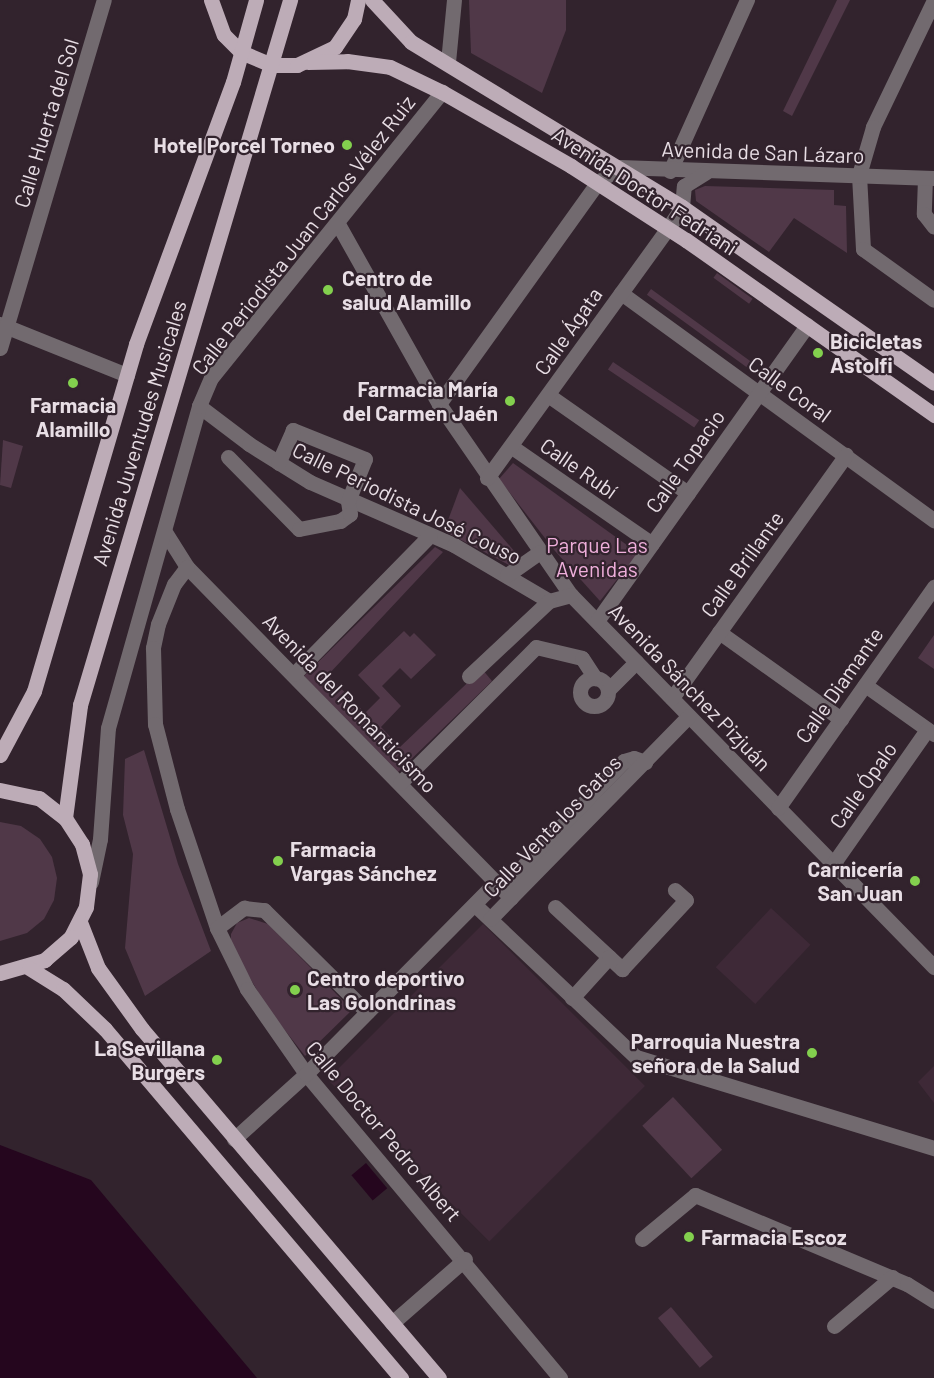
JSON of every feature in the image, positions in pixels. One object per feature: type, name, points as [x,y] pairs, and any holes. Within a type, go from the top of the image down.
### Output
[{"type":"main road","name":"Avenida Juventudes Musicales","points":[[0,755],[34,692],[127,375],[234,82],[256,0]]},
{"type":"main road","name":"Avenida Juventudes Musicales","points":[[65,818],[80,705],[290,0]]},
{"type":"main road","points":[[308,62],[335,47],[346,34],[358,0]]},
{"type":"main road","name":"Avenida Doctor Fedriani","points":[[372,0],[406,37],[682,207],[934,383]]},
{"type":"main road","points":[[210,1],[225,35],[241,52],[272,65]]},
{"type":"main road","name":"Avenida Doctor Fedriani","points":[[272,65],[347,61],[390,67],[442,92],[597,183],[668,228],[934,415]]},
{"type":"main road","points":[[0,789],[39,798],[65,818],[87,858],[89,890],[80,922],[59,950],[29,968],[0,973]]},
{"type":"main road","points":[[80,922],[99,968],[117,995],[234,1139],[439,1378]]},
{"type":"main road","points":[[29,968],[63,989],[105,1029],[401,1378]]},
{"type":"street","name":"Calle Huerta del Sol","points":[[0,348],[3,326],[104,0]]},
{"type":"street","points":[[448,62],[454,0]]},
{"type":"street","points":[[670,171],[747,0]]},
{"type":"street","points":[[934,0],[873,127],[859,176],[863,249],[934,300]]},
{"type":"street","name":"Calle Periodista Juan Carlos Vélez Ruiz","points":[[199,406],[211,378],[338,224],[442,92]]},
{"type":"street","points":[[439,404],[597,183],[619,167]]},
{"type":"street","name":"Avenida de San Lázaro","points":[[619,167],[670,171],[930,178]]},
{"type":"street","name":"Calle Ágata","points":[[487,478],[512,447],[668,228],[682,207],[681,192],[689,179],[711,171]]},
{"type":"street","points":[[930,178],[924,214],[934,227]]},
{"type":"street","name":"Avenida Sánchez Pizjuán","points":[[338,224],[439,404],[539,554],[571,595],[934,968]]},
{"type":"street","name":"Calle Coral","points":[[621,293],[934,520]]},
{"type":"street","name":"Calle Topacio","points":[[597,621],[807,325]]},
{"type":"street","points":[[3,326],[127,375]]},
{"type":"street","points":[[548,395],[688,493]]},
{"type":"street","points":[[89,890],[100,839],[103,755],[199,406]]},
{"type":"street","name":"Calle Periodista José Couso","points":[[199,406],[278,463],[348,501],[430,535],[507,574],[549,601]]},
{"type":"street","points":[[228,457],[299,529],[340,521],[350,514],[348,501],[365,459],[293,430],[278,463]]},
{"type":"street","name":"Calle Rubí","points":[[512,447],[652,544]]},
{"type":"street","name":"Calle Brillante","points":[[672,698],[846,455]]},
{"type":"street","name":"Avenida del Romanticismo","points":[[165,532],[187,567],[503,890]]},
{"type":"street","points":[[294,674],[430,535]]},
{"type":"street","points":[[507,574],[539,554]]},
{"type":"street","name":"Calle Doctor Pedro Albert","points":[[187,567],[174,584],[158,624],[153,648],[155,724],[177,809],[217,928],[247,989],[306,1074],[465,1259],[560,1378]]},
{"type":"street","name":"Calle Diamante","points":[[778,808],[934,587]]},
{"type":"street","points":[[470,676],[549,601],[571,595]]},
{"type":"street","points":[[719,632],[841,719]]},
{"type":"street","points":[[400,783],[536,647],[582,658],[595,678],[604,681],[608,690]]},
{"type":"street","points":[[127,662],[153,648]]},
{"type":"street","points":[[595,678],[581,687],[586,702],[594,705],[603,702],[608,690],[636,662]]},
{"type":"street","points":[[865,685],[931,732]]},
{"type":"street","name":"Calle Venta los Gatos","points":[[234,1139],[306,1074],[475,905],[503,890],[645,762],[689,716]]},
{"type":"street","name":"Calle Ópalo","points":[[833,864],[931,732]]},
{"type":"street","name":"Calle Venta los Gatos","points":[[490,919],[503,890]]},
{"type":"street","points":[[555,907],[622,969],[686,900],[675,890]]},
{"type":"street","points":[[475,905],[636,1057],[934,1148]]},
{"type":"street","points":[[217,928],[244,908],[264,910],[367,1012]]},
{"type":"street","points":[[572,998],[609,957]]},
{"type":"street","points":[[642,1239],[694,1195],[892,1277],[934,1301]]},
{"type":"street","points":[[392,1323],[465,1259]]},
{"type":"street","points":[[834,1326],[892,1277]]},
{"type":"shaded area","points":[[771,908],[810,945],[755,1004],[716,967]]},
{"type":"shaded area","points":[[483,924],[645,1086],[489,1241],[327,1080]]},
{"type":"shaded area","points":[[934,1066],[934,1103],[918,1082]]},
{"type":"shaded area","points":[[0,1145],[91,1180],[257,1378],[0,1378]]},
{"type":"shaded area","points":[[366,1163],[387,1188],[373,1200],[351,1175]]},
{"type":"green space","points":[[469,0],[566,0],[566,30],[542,93],[471,53]]},
{"type":"green space","points":[[837,0],[850,0],[792,116],[783,111]]},
{"type":"green space","points":[[705,186],[834,190],[834,205],[846,206],[847,253],[794,218],[769,252],[696,201],[695,190]]},
{"type":"green space","points":[[717,273],[753,299],[749,304],[713,278]]},
{"type":"green space","points":[[651,289],[751,361],[746,367],[647,295]]},
{"type":"green space","points":[[613,362],[699,420],[694,428],[608,369]]},
{"type":"green space","points":[[3,440],[23,446],[11,488],[0,485]]},
{"type":"green space","name":"Parque Las Avenidas","points":[[513,463],[638,553],[600,601],[555,551],[499,479]]},
{"type":"green space","points":[[460,488],[521,559],[509,565],[444,531]]},
{"type":"green space","points":[[435,547],[443,552],[328,675],[365,713],[380,698],[358,675],[404,631],[410,637],[414,633],[436,655],[411,679],[400,668],[382,686],[401,706],[381,727],[400,747],[482,669],[492,681],[397,773],[304,676]]},
{"type":"green space","points":[[934,635],[934,669],[918,658]]},
{"type":"green space","points":[[144,750],[178,864],[211,951],[145,996],[125,948],[133,854],[123,815],[125,759]]},
{"type":"green space","points":[[0,822],[21,826],[40,839],[52,857],[57,878],[54,900],[44,919],[27,933],[0,941]]},
{"type":"green space","name":"Centro deportivo Las Golondrinas","points":[[249,918],[268,924],[352,1010],[305,1056],[266,1006],[231,945],[231,934],[237,923]]},
{"type":"green space","points":[[673,1097],[722,1150],[691,1178],[642,1126]]},
{"type":"green space","points":[[671,1307],[713,1357],[700,1368],[658,1318]]},
{"type":"place","name":"Hotel Porcel Torneo","points":[[347,145]]},
{"type":"place","name":"Centro de salud Alamillo","points":[[328,290]]},
{"type":"place","name":"Bicicletas Astolfi","points":[[818,353]]},
{"type":"place","name":"Farmacia Alamillo","points":[[73,383]]},
{"type":"place","name":"Farmacia María del Carmen Jaén","points":[[510,401]]},
{"type":"place","name":"Farmacia Vargas Sánchez","points":[[278,861]]},
{"type":"place","name":"Carnicería San Juan","points":[[915,881]]},
{"type":"place","name":"Centro deportivo Las Golondrinas","points":[[295,990]]},
{"type":"place","name":"Parroquia Nuestra señora de la Salud","points":[[812,1053]]},
{"type":"place","name":"La Sevillana Burgers","points":[[217,1060]]},
{"type":"place","name":"Farmacia Escoz","points":[[689,1237]]}]
